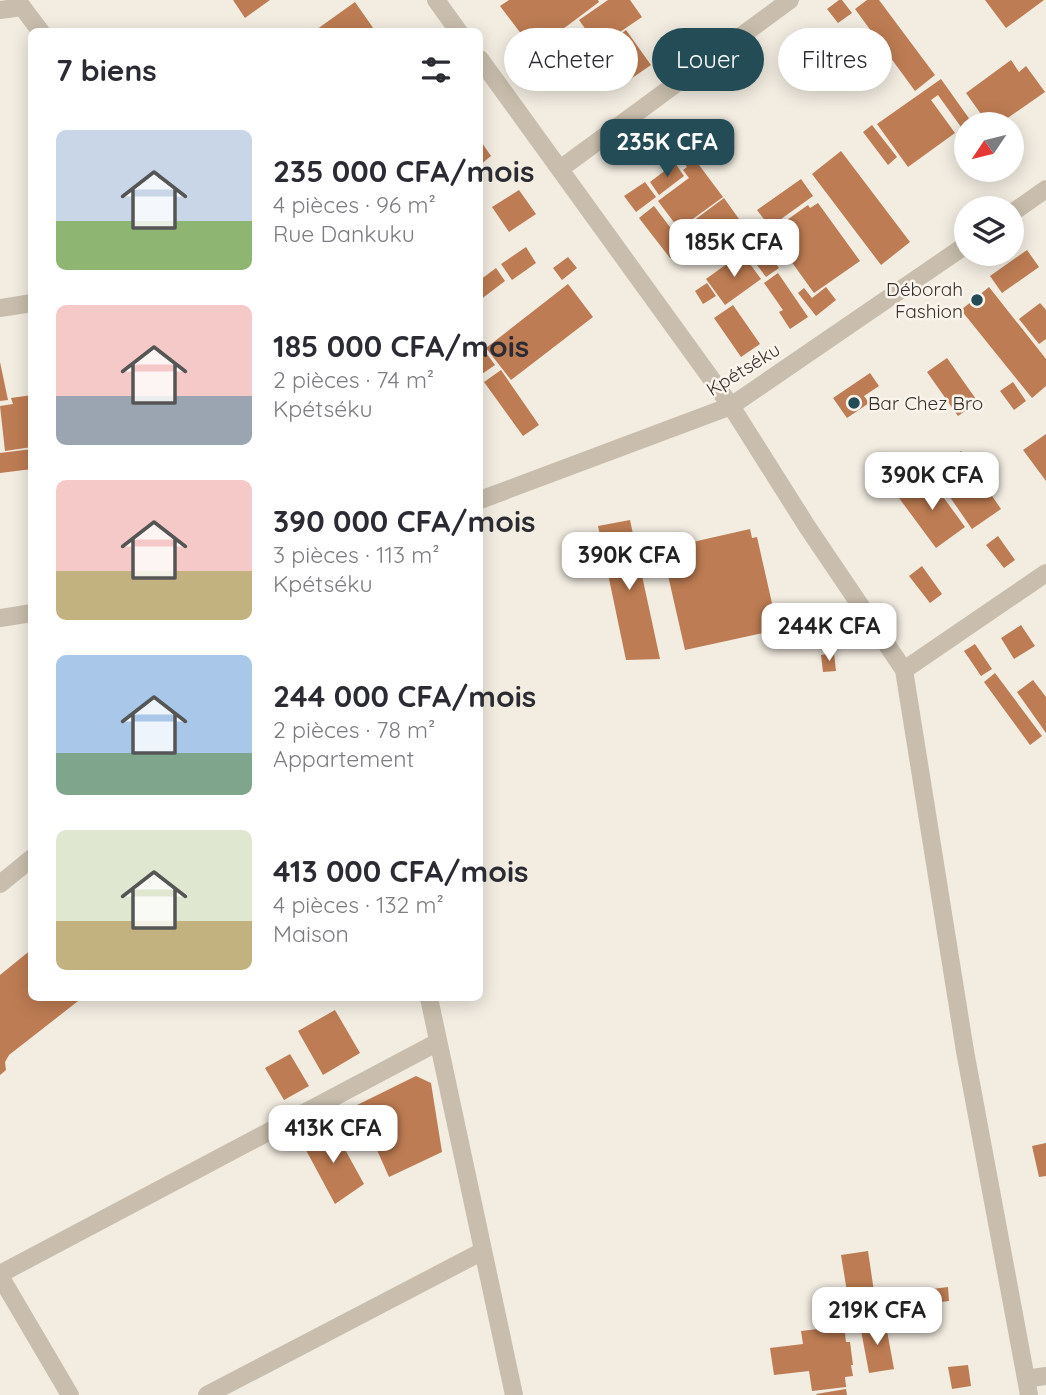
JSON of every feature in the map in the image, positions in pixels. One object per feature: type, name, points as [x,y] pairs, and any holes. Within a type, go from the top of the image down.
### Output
[{"type":"street","points":[[436,0],[456,28]]},
{"type":"street","points":[[560,169],[790,0]]},
{"type":"street","points":[[0,10],[20,3],[38,28]]},
{"type":"street","points":[[483,63],[731,406],[808,528],[904,670],[965,1051],[1028,1387],[1046,1376]]},
{"type":"street","points":[[1024,205],[1046,190]]},
{"type":"street","name":"Kpétséku","points":[[483,499],[731,406],[954,252]]},
{"type":"street","points":[[0,308],[28,304]]},
{"type":"street","points":[[904,670],[1046,573]]},
{"type":"street","points":[[0,618],[28,614]]},
{"type":"street","points":[[0,884],[28,861]]},
{"type":"street","points":[[430,1001],[514,1395]]},
{"type":"street","points":[[70,1395],[0,1275],[438,1042]]},
{"type":"street","points":[[207,1395],[483,1251]]},
{"type":"building","points":[[233,0],[270,0],[245,18]]},
{"type":"building","points":[[509,0],[599,2],[564,28],[517,28],[500,6]]},
{"type":"building","points":[[608,0],[630,0],[642,17],[626,28],[585,28],[579,20]]},
{"type":"building","points":[[842,0],[852,13],[838,23],[827,9]]},
{"type":"building","points":[[867,0],[879,0],[935,75],[915,91],[892,60],[892,28],[869,28],[855,9]]},
{"type":"building","points":[[985,0],[1044,0],[1006,28]]},
{"type":"building","points":[[355,2],[373,28],[319,28]]},
{"type":"building","points":[[638,47],[651,65],[638,74]]},
{"type":"building","points":[[1011,60],[1019,72],[1026,66],[1045,92],[1016,112],[979,112],[966,93]]},
{"type":"building","points":[[941,79],[964,112],[954,112],[954,117],[938,95],[931,100],[954,134],[908,167],[877,124]]},
{"type":"building","points":[[670,123],[690,150],[671,164],[651,137]]},
{"type":"building","points":[[872,125],[897,157],[888,165],[863,132]]},
{"type":"building","points":[[483,144],[491,156],[483,163]]},
{"type":"building","points":[[841,151],[910,242],[881,265],[812,174]]},
{"type":"building","points":[[690,153],[723,197],[679,229],[658,201],[689,178],[683,170],[687,167],[681,159]]},
{"type":"building","points":[[675,163],[684,176],[659,195],[650,182]]},
{"type":"building","points":[[801,179],[813,196],[770,227],[757,210]]},
{"type":"building","points":[[645,182],[656,197],[636,212],[624,196]]},
{"type":"building","points":[[519,190],[536,214],[509,232],[492,207]]},
{"type":"building","points":[[724,198],[739,219],[700,248],[685,227]]},
{"type":"building","points":[[818,203],[860,261],[814,293],[770,232],[808,205],[810,208]]},
{"type":"building","points":[[654,206],[685,247],[670,258],[639,218]]},
{"type":"building","points":[[743,220],[779,268],[766,277],[730,229]]},
{"type":"building","points":[[526,247],[536,263],[512,280],[501,264]]},
{"type":"building","points":[[1027,250],[1039,267],[1002,293],[990,276],[1004,266],[1024,266],[1024,252]]},
{"type":"building","points":[[742,253],[761,279],[725,305],[706,279]]},
{"type":"building","points":[[568,257],[577,268],[562,280],[553,268]]},
{"type":"building","points":[[496,268],[505,281],[483,298],[483,278]]},
{"type":"building","points":[[778,273],[808,317],[790,329],[779,312],[783,310],[764,283]]},
{"type":"building","points":[[707,283],[716,296],[703,304],[695,291]]},
{"type":"building","points":[[568,284],[593,317],[511,380],[486,348]]},
{"type":"building","points":[[826,287],[836,300],[816,316],[798,293],[804,288],[812,298]]},
{"type":"building","points":[[989,287],[1046,359],[1046,386],[1032,398],[961,310]]},
{"type":"building","points":[[1040,303],[1046,310],[1046,339],[1039,344],[1019,319]]},
{"type":"building","points":[[733,305],[760,344],[741,357],[714,318]]},
{"type":"building","points":[[483,351],[495,365],[483,373]]},
{"type":"building","points":[[947,358],[978,402],[958,416],[927,372]]},
{"type":"building","points":[[0,362],[8,400],[0,401]]},
{"type":"building","points":[[501,370],[539,425],[523,436],[484,382]]},
{"type":"building","points":[[870,373],[879,386],[864,396],[869,403],[847,418],[833,398]]},
{"type":"building","points":[[1013,382],[1026,401],[1014,410],[1000,391]]},
{"type":"building","points":[[28,396],[28,448],[5,451],[0,406],[13,404],[11,398]]},
{"type":"building","points":[[1046,434],[1046,481],[1023,450]]},
{"type":"building","points":[[28,450],[28,470],[0,473],[0,453]]},
{"type":"building","points":[[961,451],[1001,509],[972,529],[932,471]]},
{"type":"building","points":[[928,476],[965,527],[936,548],[899,498]]},
{"type":"building","points":[[630,520],[660,659],[626,660],[598,526]]},
{"type":"building","points":[[750,529],[752,538],[757,537],[776,621],[771,622],[772,631],[685,650],[662,549]]},
{"type":"building","points":[[998,536],[1015,560],[1004,568],[986,545]]},
{"type":"building","points":[[922,566],[942,594],[930,603],[909,576]]},
{"type":"building","points":[[1021,625],[1035,646],[1014,659],[1001,638]]},
{"type":"building","points":[[804,634],[805,646],[775,649],[774,637]]},
{"type":"building","points":[[975,644],[992,669],[981,676],[964,651]]},
{"type":"building","points":[[834,653],[836,671],[823,672],[821,655]]},
{"type":"building","points":[[995,673],[1042,736],[1030,745],[984,682]]},
{"type":"building","points":[[1033,680],[1046,697],[1046,733],[1017,692]]},
{"type":"building","points":[[28,952],[28,1001],[78,1001],[9,1055],[5,1062],[6,1070],[0,1075],[0,975]]},
{"type":"building","points":[[335,1010],[360,1053],[323,1075],[298,1031]]},
{"type":"building","points":[[290,1054],[309,1086],[284,1100],[265,1068]]},
{"type":"building","points":[[416,1076],[431,1083],[442,1152],[389,1177],[357,1105]]},
{"type":"building","points":[[315,1129],[324,1142],[337,1135],[364,1184],[335,1204],[300,1139]]},
{"type":"building","points":[[1046,1143],[1046,1176],[1039,1177],[1032,1146]]},
{"type":"building","points":[[868,1251],[877,1312],[851,1316],[841,1255]]},
{"type":"building","points":[[948,1287],[949,1301],[926,1304],[924,1290]]},
{"type":"building","points":[[885,1320],[894,1369],[869,1373],[860,1325]]},
{"type":"building","points":[[844,1326],[846,1342],[850,1342],[853,1365],[853,1376],[845,1377],[846,1387],[812,1391],[809,1371],[774,1375],[770,1348],[803,1344],[801,1331]]},
{"type":"building","points":[[968,1365],[971,1386],[952,1389],[948,1367]]},
{"type":"building","points":[[846,1389],[847,1395],[816,1394]]},
{"type":"place","name":"Déborah Fashion","points":[[977,300]]},
{"type":"place","name":"Bar Chez Bro","points":[[854,403]]}]
